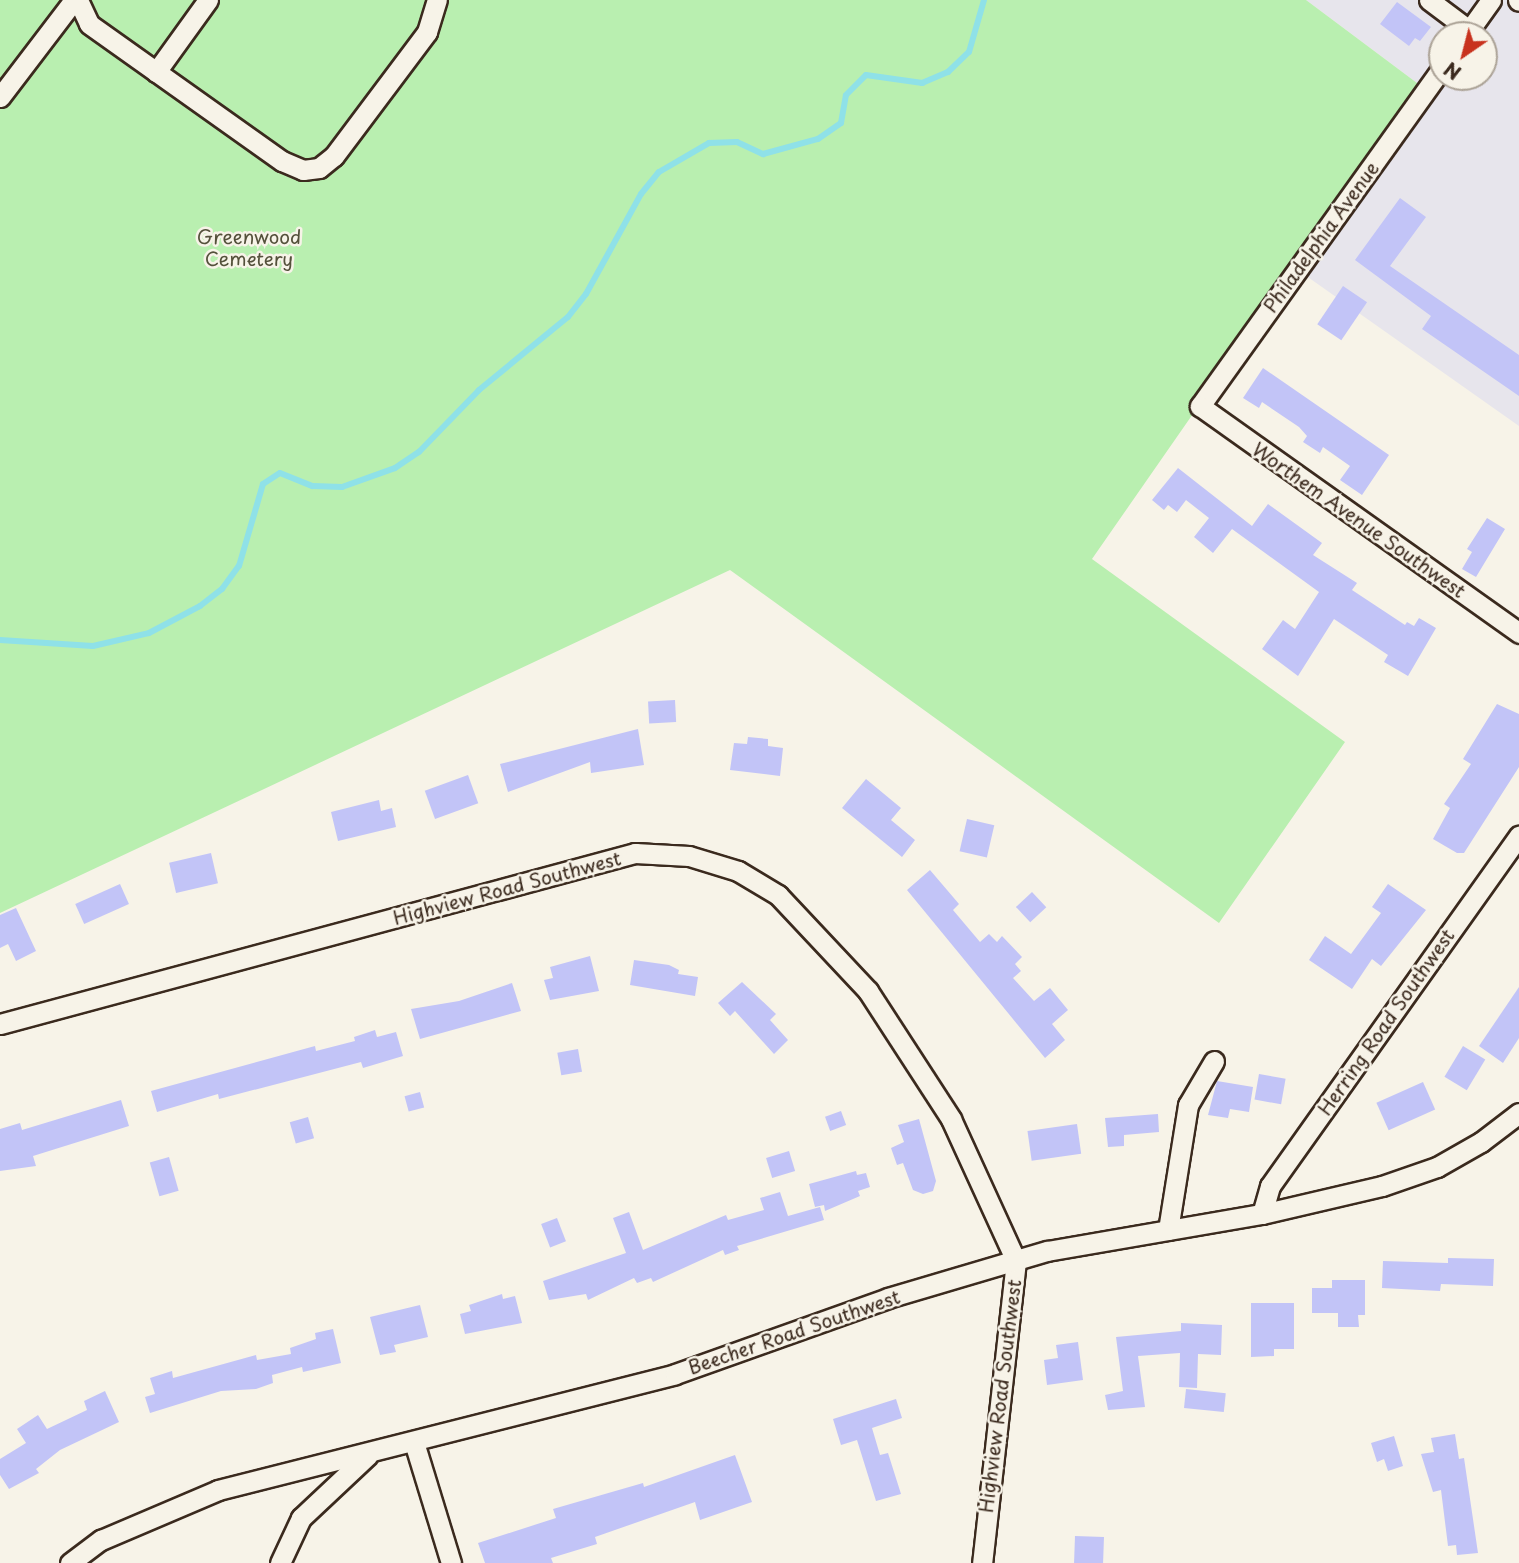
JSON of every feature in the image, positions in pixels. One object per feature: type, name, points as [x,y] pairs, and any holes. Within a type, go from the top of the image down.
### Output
[{"type":"street","points":[[0,97],[76,0],[89,23],[282,161],[303,170],[319,168],[334,156],[427,32],[437,0]]},
{"type":"street","points":[[156,72],[208,0]]},
{"type":"street","points":[[1476,21],[1491,0]]},
{"type":"street","points":[[1436,2],[1456,21]]},
{"type":"street","name":"Philadelphia Avenue","points":[[1199,406],[1428,87]]},
{"type":"street","name":"Worthem Avenue Southwest","points":[[1199,406],[1519,634]]},
{"type":"street","name":"Herring Road Southwest","points":[[1262,1214],[1270,1186],[1519,835]]},
{"type":"street","name":"Highview Road Southwest","points":[[0,1024],[635,853],[689,856],[738,872],[778,895],[869,991],[951,1119],[1016,1261],[982,1563]]},
{"type":"street","points":[[1168,1230],[1188,1105],[1214,1061]]},
{"type":"street","name":"Beecher Road Southwest","points":[[70,1563],[101,1540],[218,1490],[674,1374],[888,1298],[1016,1261],[1262,1214],[1382,1186],[1437,1167],[1481,1142],[1519,1113]]},
{"type":"street","points":[[414,1442],[451,1563]]},
{"type":"street","points":[[281,1563],[301,1518],[370,1452]]},
{"type":"shaded area","points":[[1306,0],[1519,0],[1519,426],[1295,268],[1421,86]]},
{"type":"green space","name":"Greenwood Cemetery","points":[[0,0],[1306,0],[1421,86],[1092,559],[1345,742],[1219,923],[730,570],[0,913]]},
{"type":"building","points":[[1397,2],[1428,25],[1428,31],[1420,41],[1415,38],[1409,46],[1380,24]]},
{"type":"building","points":[[1400,198],[1426,217],[1390,266],[1519,355],[1519,396],[1422,329],[1431,316],[1355,260]]},
{"type":"building","points":[[1343,286],[1367,302],[1341,340],[1317,324]]},
{"type":"building","points":[[1263,368],[1389,455],[1362,495],[1340,480],[1350,466],[1323,447],[1320,453],[1303,442],[1307,436],[1299,427],[1262,402],[1259,408],[1243,398]]},
{"type":"building","points":[[1178,468],[1252,526],[1268,504],[1322,543],[1313,555],[1357,583],[1352,590],[1405,625],[1407,622],[1414,626],[1419,618],[1436,628],[1408,676],[1384,662],[1388,655],[1334,619],[1298,676],[1262,649],[1283,620],[1295,629],[1319,592],[1232,529],[1213,553],[1194,537],[1209,518],[1186,500],[1177,512],[1168,505],[1164,510],[1152,500]]},
{"type":"building","points":[[1487,518],[1505,529],[1476,577],[1462,569],[1472,552],[1467,549]]},
{"type":"building","points":[[675,700],[676,722],[649,723],[648,701]]},
{"type":"building","points":[[1497,704],[1519,714],[1519,767],[1464,853],[1457,853],[1433,839],[1450,808],[1444,804],[1471,764],[1463,759]]},
{"type":"building","points":[[638,729],[644,765],[591,773],[590,762],[508,792],[500,764]]},
{"type":"building","points":[[748,737],[768,739],[768,746],[783,748],[780,776],[730,770],[734,743],[747,744]]},
{"type":"building","points":[[468,775],[478,803],[435,819],[425,791]]},
{"type":"building","points":[[866,779],[901,808],[891,820],[915,840],[902,857],[842,808]]},
{"type":"building","points":[[379,800],[381,811],[392,808],[396,827],[338,841],[331,812]]},
{"type":"building","points":[[967,819],[994,825],[987,857],[960,851]]},
{"type":"building","points":[[211,853],[218,883],[176,893],[169,863]]},
{"type":"building","points":[[930,870],[959,904],[953,910],[980,942],[989,934],[997,942],[1002,936],[1022,957],[1015,964],[1021,971],[1013,978],[1034,1001],[1050,988],[1068,1010],[1052,1024],[1065,1040],[1045,1058],[907,890]]},
{"type":"building","points":[[120,884],[129,904],[84,924],[75,904]]},
{"type":"building","points":[[1388,884],[1426,910],[1381,966],[1372,959],[1352,989],[1309,960],[1325,936],[1351,954],[1381,913],[1372,907]]},
{"type":"building","points":[[1032,892],[1046,907],[1030,922],[1016,907]]},
{"type":"building","points":[[16,908],[36,951],[16,961],[8,944],[0,948],[0,915]]},
{"type":"building","points":[[590,956],[599,991],[550,1000],[544,980],[553,978],[550,967]]},
{"type":"building","points":[[634,960],[669,965],[679,970],[678,974],[698,977],[695,996],[630,985]]},
{"type":"building","points":[[742,982],[776,1014],[770,1020],[788,1040],[774,1054],[735,1011],[730,1016],[718,1003]]},
{"type":"building","points":[[512,983],[521,1011],[420,1039],[411,1009],[459,1001]]},
{"type":"building","points":[[1519,987],[1519,1038],[1503,1063],[1479,1046]]},
{"type":"building","points":[[375,1030],[377,1037],[396,1032],[403,1056],[363,1068],[361,1062],[219,1099],[218,1094],[157,1112],[151,1091],[315,1046],[316,1051],[355,1041],[354,1037]]},
{"type":"building","points":[[1463,1046],[1485,1059],[1467,1090],[1444,1077]]},
{"type":"building","points":[[578,1049],[582,1072],[561,1075],[557,1053]]},
{"type":"building","points":[[1259,1074],[1286,1079],[1281,1104],[1254,1100]]},
{"type":"building","points":[[1217,1081],[1253,1087],[1249,1112],[1230,1109],[1228,1118],[1208,1115]]},
{"type":"building","points":[[1423,1082],[1435,1109],[1389,1130],[1376,1103]]},
{"type":"building","points":[[420,1092],[424,1107],[409,1112],[405,1096]]},
{"type":"building","points":[[121,1100],[129,1126],[33,1156],[36,1166],[0,1171],[0,1129],[20,1123],[22,1130]]},
{"type":"building","points":[[841,1111],[846,1125],[830,1131],[825,1117]]},
{"type":"building","points":[[1158,1114],[1159,1132],[1124,1135],[1124,1146],[1108,1147],[1105,1118]]},
{"type":"building","points":[[308,1117],[314,1138],[296,1143],[290,1122]]},
{"type":"building","points":[[919,1119],[936,1181],[933,1191],[923,1194],[913,1190],[903,1163],[897,1165],[891,1148],[904,1142],[898,1125]]},
{"type":"building","points":[[1077,1124],[1081,1154],[1032,1161],[1027,1131]]},
{"type":"building","points":[[789,1151],[795,1171],[772,1178],[766,1158]]},
{"type":"building","points":[[169,1157],[179,1191],[159,1196],[150,1163]]},
{"type":"building","points":[[856,1171],[857,1175],[866,1173],[870,1187],[858,1191],[860,1196],[825,1211],[824,1205],[815,1207],[809,1184]]},
{"type":"building","points":[[780,1192],[788,1216],[820,1207],[824,1220],[737,1246],[739,1250],[725,1255],[723,1250],[653,1282],[651,1278],[637,1283],[634,1278],[588,1300],[586,1294],[549,1300],[543,1281],[626,1253],[613,1218],[629,1212],[643,1250],[726,1215],[728,1220],[764,1210],[760,1198]]},
{"type":"building","points":[[557,1218],[566,1241],[550,1247],[541,1224]]},
{"type":"building","points":[[1448,1258],[1494,1259],[1493,1286],[1441,1284],[1440,1291],[1382,1288],[1383,1261],[1448,1263]]},
{"type":"building","points":[[1332,1280],[1365,1280],[1365,1315],[1358,1315],[1359,1327],[1338,1327],[1338,1313],[1312,1313],[1312,1288],[1332,1288]]},
{"type":"building","points":[[502,1294],[503,1299],[515,1296],[522,1323],[465,1334],[460,1314],[471,1311],[469,1305]]},
{"type":"building","points":[[1251,1303],[1294,1303],[1294,1349],[1274,1349],[1274,1356],[1251,1357]]},
{"type":"building","points":[[420,1305],[428,1337],[394,1345],[396,1352],[380,1355],[370,1317]]},
{"type":"building","points":[[1181,1323],[1222,1325],[1221,1355],[1198,1354],[1197,1388],[1179,1387],[1180,1353],[1138,1356],[1145,1407],[1108,1410],[1105,1395],[1123,1391],[1116,1337],[1181,1331]]},
{"type":"building","points":[[333,1329],[341,1363],[303,1372],[302,1367],[272,1375],[273,1383],[256,1389],[221,1391],[150,1413],[145,1397],[155,1394],[150,1378],[172,1371],[173,1378],[256,1355],[257,1360],[291,1354],[290,1348],[316,1339],[315,1333]]},
{"type":"building","points":[[1078,1342],[1083,1380],[1047,1385],[1044,1360],[1058,1358],[1056,1345]]},
{"type":"building","points":[[1186,1389],[1226,1393],[1224,1412],[1184,1408]]},
{"type":"building","points":[[105,1391],[119,1422],[60,1450],[36,1469],[39,1473],[9,1489],[0,1475],[0,1459],[26,1443],[17,1429],[38,1415],[47,1429],[87,1410],[84,1401]]},
{"type":"building","points":[[896,1399],[902,1418],[872,1428],[880,1455],[888,1453],[901,1494],[876,1501],[857,1440],[841,1445],[833,1419]]},
{"type":"building","points":[[1455,1434],[1459,1459],[1464,1458],[1478,1553],[1457,1555],[1456,1545],[1448,1546],[1441,1490],[1433,1492],[1421,1454],[1434,1452],[1431,1438]]},
{"type":"building","points":[[1394,1436],[1403,1466],[1388,1471],[1384,1459],[1377,1462],[1371,1443]]},
{"type":"building","points":[[735,1455],[752,1502],[700,1520],[695,1502],[595,1537],[597,1544],[551,1558],[553,1563],[485,1563],[478,1543],[556,1518],[553,1509],[643,1483],[644,1487]]},
{"type":"building","points":[[1075,1536],[1104,1537],[1103,1563],[1074,1563]]},
{"type":"waterway","points":[[0,640],[93,646],[149,633],[200,606],[222,589],[239,566],[263,484],[280,473],[313,486],[342,487],[395,468],[419,452],[479,390],[568,317],[586,294],[641,194],[659,172],[709,143],[737,142],[763,154],[818,139],[841,123],[846,95],[866,75],[922,83],[948,72],[969,52],[984,0]]}]
